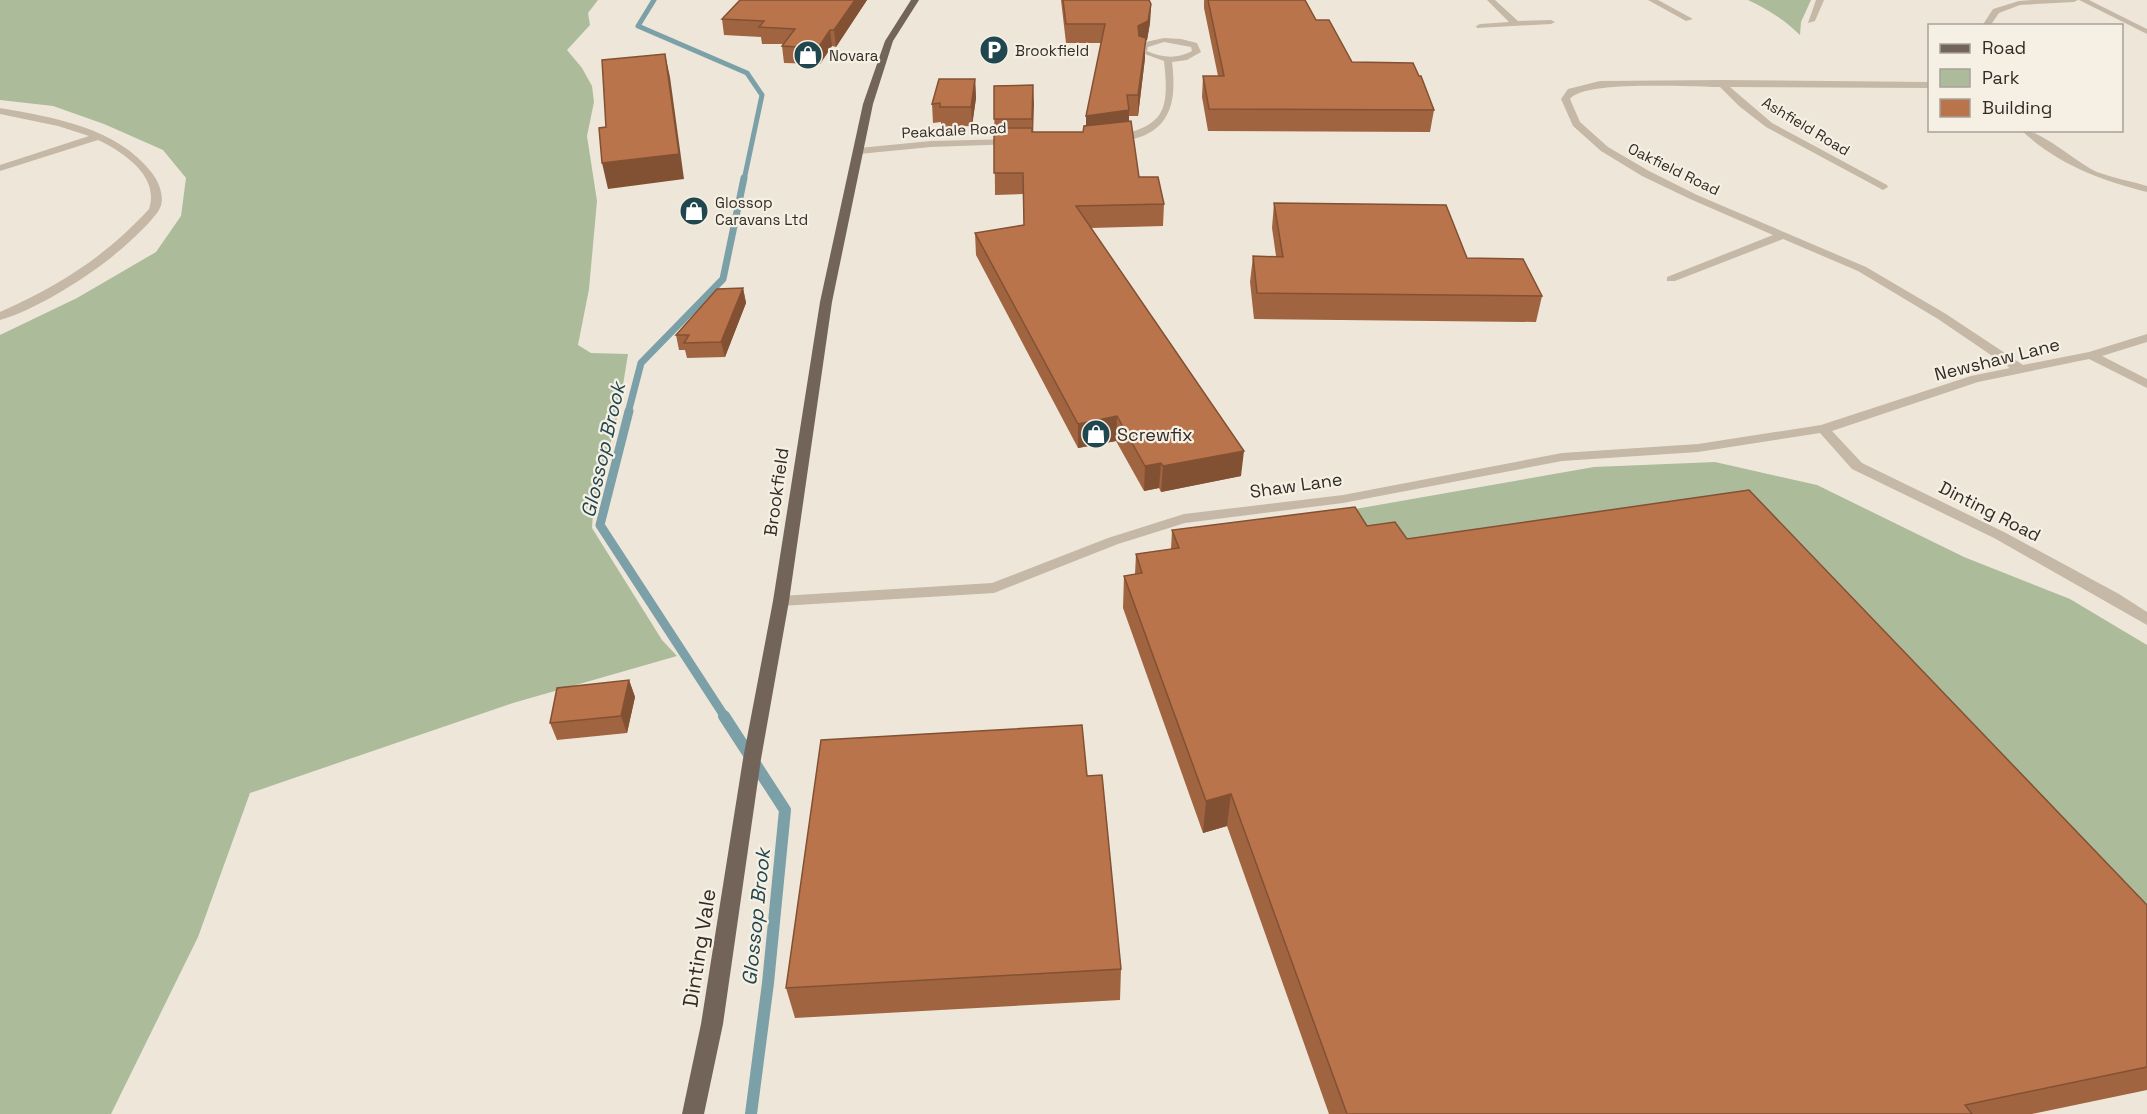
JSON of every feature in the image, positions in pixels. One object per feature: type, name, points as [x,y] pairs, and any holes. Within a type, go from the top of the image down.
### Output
[{"type":"main road","name":"Brookfield","points":[[747,788],[781,601],[826,302],[868,104],[878,69],[890,41],[915,0]]},
{"type":"main road","name":"Dinting Vale","points":[[693,1114],[712,1024],[747,788]]},
{"type":"street","points":[[1491,0],[1517,25]]},
{"type":"street","points":[[1652,0],[1689,19]]},
{"type":"street","points":[[1811,21],[1820,0]]},
{"type":"street","points":[[2010,0],[2019,3]]},
{"type":"street","points":[[1987,24],[1996,11],[2019,3],[2074,0]]},
{"type":"street","points":[[2083,0],[2147,32]]},
{"type":"street","points":[[1480,26],[1551,22]]},
{"type":"street","points":[[1164,40],[1181,41],[1194,45],[1197,52],[1189,57],[1168,60],[1154,58],[1143,52],[1144,45],[1164,40]]},
{"type":"street","points":[[1109,140],[1137,135],[1158,125],[1164,116],[1168,102],[1170,76],[1168,60]]},
{"type":"street","name":"Ashfield Road","points":[[1721,83],[1742,104],[1769,125],[1882,187]]},
{"type":"street","name":"Oakfield Road","points":[[1928,85],[1600,84],[1571,91],[1564,99],[1565,108],[1573,121],[1606,152],[1652,178],[1860,268],[1971,335],[2020,369]]},
{"type":"street","points":[[0,111],[42,118],[97,137],[122,149],[144,166],[156,187],[154,207],[135,230],[97,264],[50,292],[0,316]]},
{"type":"street","points":[[2028,132],[2060,155],[2094,174],[2147,189]]},
{"type":"street","points":[[0,168],[97,137]]},
{"type":"street","name":"Peakdale Road","points":[[859,151],[931,144],[1020,142]]},
{"type":"street","points":[[1671,279],[1783,235]]},
{"type":"street","name":"Newshaw Lane","points":[[1823,429],[1975,379],[2091,355],[2147,338]]},
{"type":"street","points":[[2091,355],[2147,384]]},
{"type":"street","name":"Shaw Lane","points":[[781,601],[994,588],[1113,541],[1184,519],[1343,499],[1562,457],[1698,448],[1823,429]]},
{"type":"street","name":"Dinting Road","points":[[1823,429],[1857,466],[1999,536],[2114,598],[2147,620]]},
{"type":"green space","points":[[0,0],[598,0],[588,13],[590,25],[567,50],[582,68],[592,86],[594,102],[587,136],[597,201],[589,289],[578,345],[591,353],[628,354],[619,410],[593,512],[592,528],[662,640],[677,656],[513,703],[250,793],[198,937],[111,1114],[0,1114],[0,335],[77,298],[156,252],[181,216],[186,178],[163,150],[104,124],[53,106],[0,100]]},
{"type":"green space","points":[[1748,0],[1811,0],[1801,22],[1800,35],[1776,15]]},
{"type":"green space","points":[[1715,462],[1817,485],[1964,557],[2070,599],[2147,645],[2147,922],[1375,543],[1327,514],[1594,467]]},
{"type":"building","points":[[740,0],[855,0],[818,48],[782,46],[795,29],[759,27],[764,21],[722,19]]},
{"type":"building","points":[[1063,0],[1149,0],[1151,4],[1148,21],[1138,26],[1139,36],[1146,38],[1138,95],[1127,95],[1129,110],[1086,116],[1105,24],[1066,24]]},
{"type":"building","points":[[1208,0],[1305,0],[1316,20],[1329,20],[1352,62],[1413,63],[1421,76],[1434,110],[1209,109],[1203,76],[1224,76]]},
{"type":"building","points":[[665,54],[679,154],[602,163],[599,128],[606,127],[602,60]]},
{"type":"building","points":[[939,79],[975,79],[971,107],[940,107],[940,103],[932,104]]},
{"type":"building","points":[[1033,85],[1032,119],[994,119],[994,86]]},
{"type":"building","points":[[1131,121],[1139,177],[1158,177],[1164,204],[1076,206],[1244,451],[1163,466],[1161,463],[1145,466],[1117,416],[1078,424],[975,233],[1024,225],[1023,173],[994,173],[994,128],[1032,128],[1032,132],[1083,132],[1084,126]]},
{"type":"building","points":[[1274,203],[1446,205],[1467,258],[1523,259],[1542,296],[1257,293],[1253,256],[1283,257]]},
{"type":"building","points":[[743,288],[721,342],[684,343],[689,335],[676,335],[717,289]]},
{"type":"building","points":[[1749,490],[2147,905],[2147,1067],[1965,1105],[1972,1114],[1347,1114],[1231,794],[1206,801],[1124,576],[1142,573],[1136,554],[1179,548],[1172,530],[1355,507],[1367,526],[1395,522],[1407,539]]},
{"type":"building","points":[[629,680],[621,716],[550,723],[557,688]]},
{"type":"building","points":[[1082,725],[1087,776],[1102,775],[1121,969],[786,988],[821,740]]},
{"type":"waterway","name":"Glossop Brook","points":[[654,0],[638,26],[747,73],[762,95],[744,180]]},
{"type":"waterway","name":"Glossop Brook","points":[[628,413],[641,363],[723,279],[744,178]]},
{"type":"waterway","name":"Glossop Brook","points":[[629,411],[600,525],[725,717]]},
{"type":"waterway","name":"Glossop Brook","points":[[724,716],[785,810],[768,983],[751,1114]]},
{"type":"place","name":"Brookfield","points":[[994,50]]},
{"type":"place","name":"Novara","points":[[808,55]]},
{"type":"place","name":"Glossop Caravans Ltd","points":[[694,211]]},
{"type":"place","name":"Screwfix","points":[[1096,434]]}]
